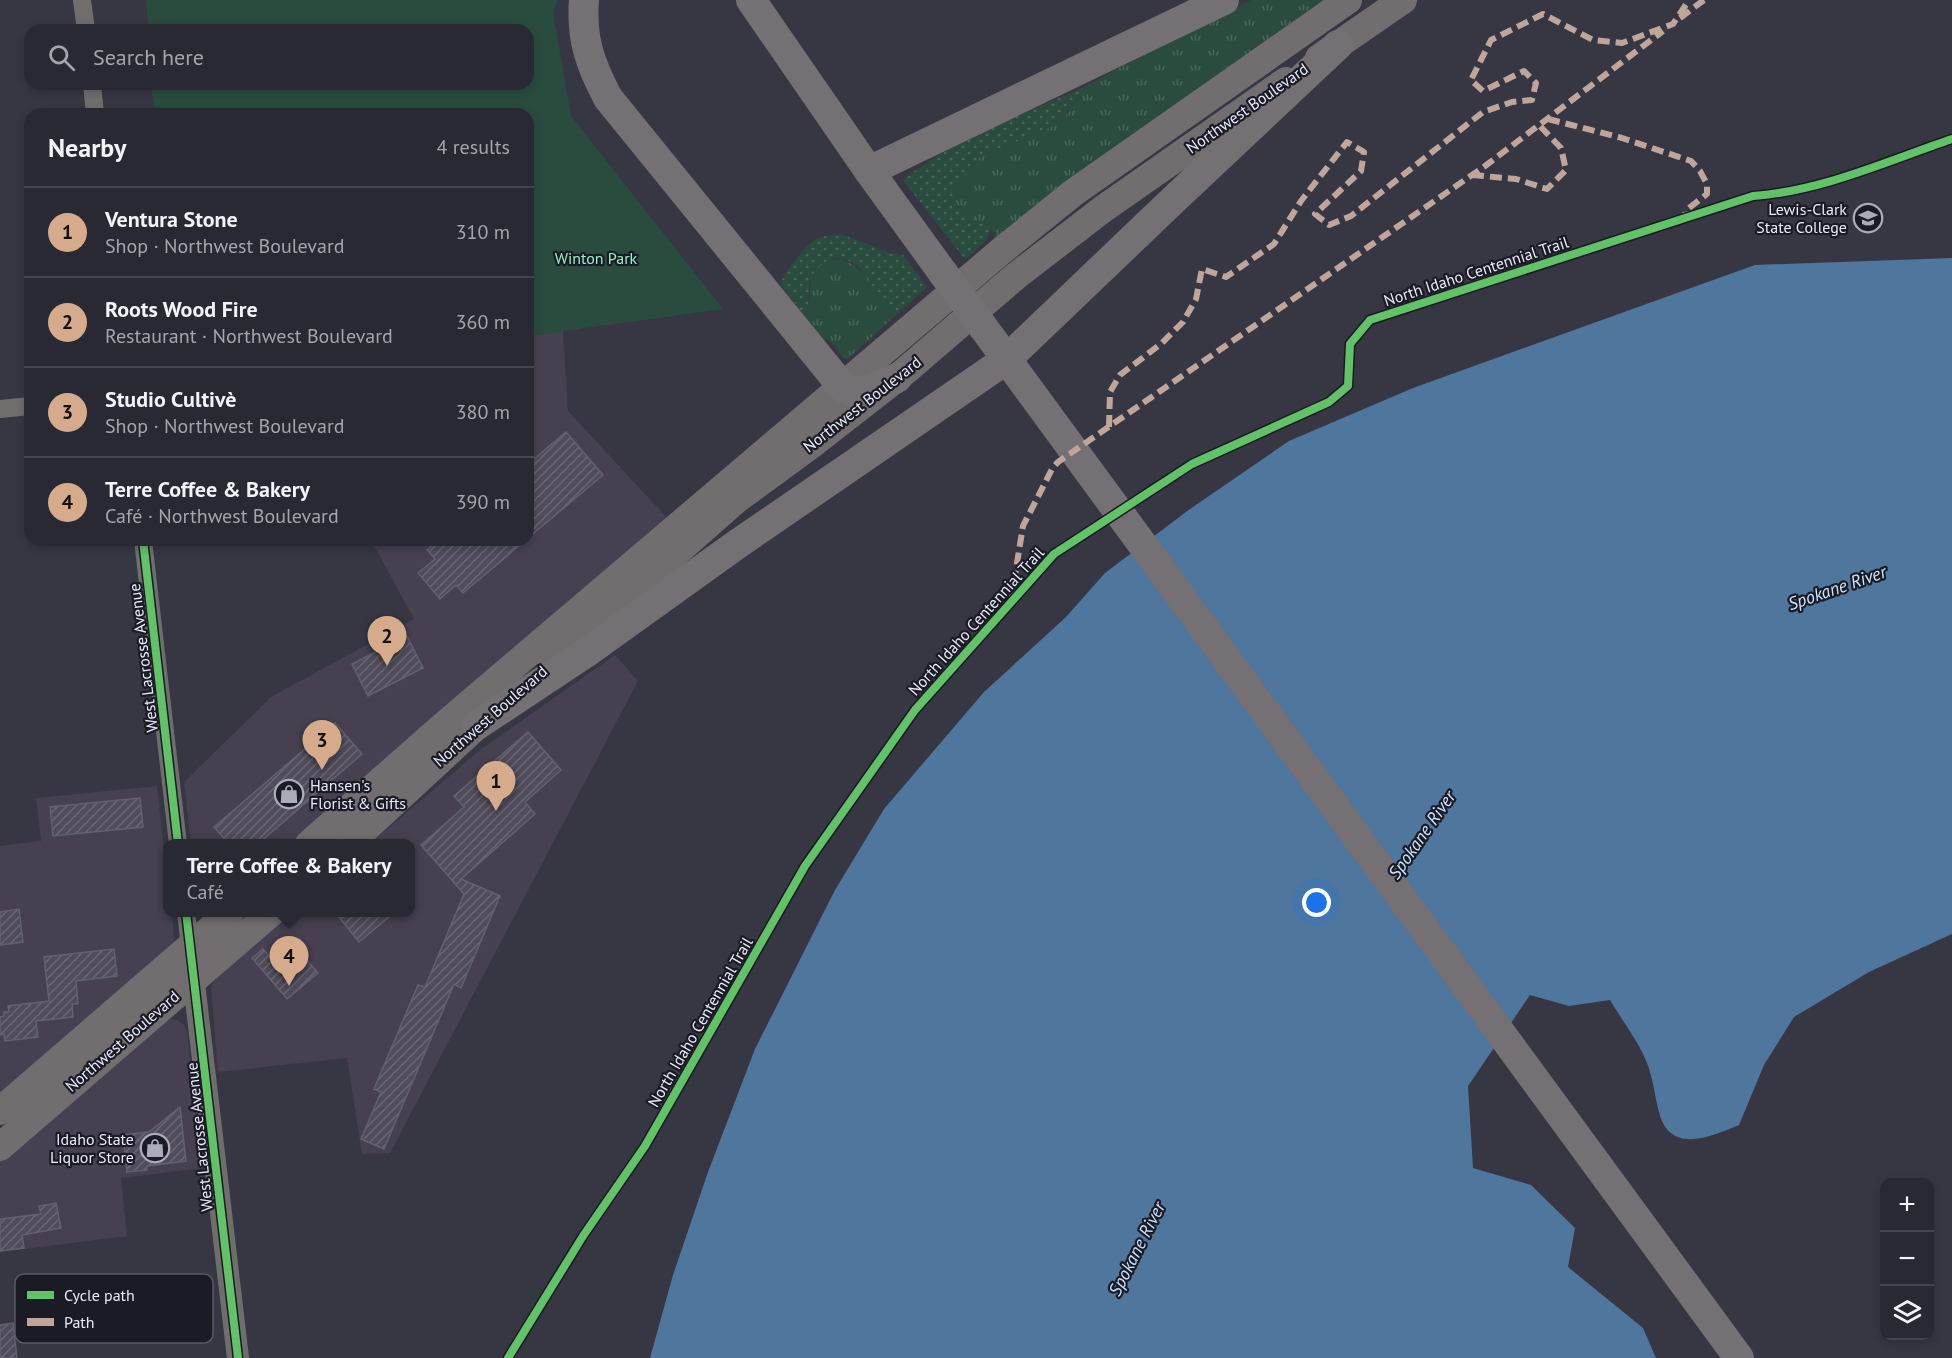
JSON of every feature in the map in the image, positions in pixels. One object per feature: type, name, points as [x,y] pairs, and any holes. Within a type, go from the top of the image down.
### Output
[{"type":"highway","points":[[584,0],[584,38],[592,66],[608,98],[842,386],[849,391],[861,391],[897,378]]},
{"type":"highway","points":[[751,0],[869,171],[1739,1358]]},
{"type":"highway","points":[[869,171],[1224,0]]},
{"type":"highway","points":[[477,725],[587,652],[736,545],[1007,359],[1338,45]]},
{"type":"main road","name":"Northwest Boulevard","points":[[314,839],[991,259],[1073,192],[1348,0]]},
{"type":"main road","name":"Northwest Boulevard","points":[[353,839],[477,725],[590,631],[736,500],[897,378],[1016,276],[1102,209],[1403,0]]},
{"type":"main road","name":"Northwest Boulevard","points":[[0,1111],[224,917]]},
{"type":"main road","name":"Northwest Boulevard","points":[[0,1147],[266,917]]},
{"type":"street","points":[[82,0],[85,24]]},
{"type":"street","points":[[93,90],[94,108]]},
{"type":"street","points":[[0,409],[24,407]]},
{"type":"street","name":"West Lacrosse Avenue","points":[[144,546],[178,839]]},
{"type":"street","name":"West Lacrosse Avenue","points":[[187,917],[238,1358]]},
{"type":"shaded area","points":[[563,331],[568,411],[671,522],[302,839],[191,839],[184,782],[271,697],[414,619],[374,546],[534,546],[534,335]]},
{"type":"shaded area","points":[[615,655],[638,681],[390,1153],[362,1154],[347,1058],[218,1072],[211,987],[219,974],[286,917],[415,917],[415,839],[376,839],[480,750]]},
{"type":"shaded area","points":[[157,786],[163,841],[163,917],[172,917],[174,942],[0,1097],[0,846],[41,841],[36,798]]},
{"type":"shaded area","points":[[170,1019],[177,1020],[184,1025],[187,1032],[203,1168],[121,1178],[127,1236],[0,1252],[0,1160]]},
{"type":"green space","name":"Winton Park","points":[[146,0],[558,0],[553,12],[571,116],[723,309],[534,335],[534,108],[154,108],[152,90],[534,90],[534,24],[148,24]]},
{"type":"green space","points":[[1251,0],[1328,0],[990,248],[996,233],[962,212],[955,201],[955,190],[968,169],[981,156],[1051,127],[1069,112],[1082,88]]},
{"type":"green space","points":[[1082,88],[1069,110],[1051,127],[981,156],[968,169],[955,190],[958,208],[991,230],[985,242],[965,259],[903,180],[923,165],[967,140]]},
{"type":"green space","points":[[841,234],[890,253],[903,255],[927,287],[899,312],[885,308],[869,281],[855,264],[846,259],[836,258],[822,264],[813,274],[808,307],[804,315],[780,283],[808,245],[823,237]]},
{"type":"green space","points":[[841,259],[864,273],[885,308],[899,312],[849,358],[845,359],[828,339],[822,343],[804,316],[810,298],[813,272],[827,261]]},
{"type":"water","name":"Spokane River","points":[[1952,258],[1952,934],[1869,972],[1794,1017],[1764,1065],[1739,1125],[1717,1134],[1693,1139],[1682,1138],[1672,1134],[1664,1126],[1644,1055],[1610,1000],[1569,1006],[1530,995],[1468,1086],[1473,1168],[1531,1185],[1575,1228],[1568,1267],[1643,1328],[1656,1358],[650,1358],[673,1275],[708,1172],[755,1049],[835,890],[884,809],[984,692],[1066,617],[1105,573],[1190,509],[1289,441],[1413,388],[1755,265]]},
{"type":"building","points":[[566,432],[603,475],[534,533],[534,459]]},
{"type":"building","points":[[431,546],[519,546],[463,593],[456,585],[440,599],[418,573],[435,559],[427,550]]},
{"type":"building","points":[[407,636],[423,668],[368,696],[352,664]]},
{"type":"building","points":[[335,723],[362,754],[264,839],[224,839],[214,827]]},
{"type":"building","points":[[528,732],[561,770],[525,802],[535,814],[461,879],[500,896],[461,988],[454,984],[384,1149],[361,1139],[381,1092],[374,1089],[418,985],[425,987],[464,894],[421,845],[464,807],[454,796]]},
{"type":"building","points":[[140,798],[143,827],[53,836],[50,807]]},
{"type":"building","points":[[19,909],[23,942],[0,945],[0,912]]},
{"type":"building","points":[[339,917],[389,917],[359,942]]},
{"type":"building","points":[[114,949],[117,976],[76,981],[78,1004],[72,1004],[73,1017],[36,1021],[38,1037],[5,1041],[4,1034],[0,1035],[0,1017],[4,1016],[4,1012],[9,1012],[8,1006],[49,1001],[44,957]]},
{"type":"building","points":[[263,949],[281,970],[301,953],[318,973],[287,999],[252,958]]},
{"type":"building","name":"Idaho State Liquor Store","points":[[180,1107],[186,1161],[147,1166],[147,1170],[127,1172],[123,1135],[149,1132]]},
{"type":"building","points":[[56,1203],[61,1228],[22,1235],[24,1248],[0,1251],[0,1219],[41,1214],[39,1206]]},
{"type":"building","points":[[13,1323],[17,1358],[0,1358],[0,1325]]},
{"type":"marked path","points":[[1109,427],[1110,392],[1120,375],[1162,343],[1183,322],[1196,299],[1202,269],[1226,277],[1274,244],[1301,201],[1347,142],[1364,152],[1361,171],[1315,214],[1329,225],[1351,216],[1483,112],[1512,102],[1532,100],[1536,83],[1524,71],[1483,91],[1471,80],[1491,40],[1543,14],[1593,40],[1622,43],[1673,24],[1689,0]]},
{"type":"marked path","points":[[1680,18],[1704,0]]},
{"type":"marked path","points":[[1011,600],[1023,526],[1052,469],[1058,462],[1485,166],[1663,31]]},
{"type":"marked path","points":[[1548,119],[1622,138],[1691,161],[1707,184],[1707,194],[1685,211],[1686,217]]},
{"type":"marked path","points":[[1472,175],[1516,179],[1547,189],[1566,170],[1561,148],[1539,125]]},
{"type":"cycle path","name":"North Idaho Centennial Trail","points":[[508,1358],[583,1236],[645,1146],[805,866],[915,710],[1054,554],[1192,464],[1329,402],[1348,386],[1350,344],[1370,320],[1753,196],[1829,182],[1952,139]]},
{"type":"cycle path","points":[[144,546],[177,839]]},
{"type":"cycle path","points":[[187,917],[238,1358]]},
{"type":"place","name":"Lewis-Clark State College","points":[[1868,218]]},
{"type":"place","name":"Roots Wood Fire","points":[[387,666]]},
{"type":"place","name":"Studio Cultivè","points":[[322,770]]},
{"type":"place","name":"Hansen's Florist & Gifts","points":[[289,794]]},
{"type":"place","name":"Ventura Stone","points":[[496,811]]},
{"type":"place","name":"Terre Coffee & Bakery","points":[[289,986]]},
{"type":"place","name":"Idaho State Liquor Store","points":[[155,1148]]}]
